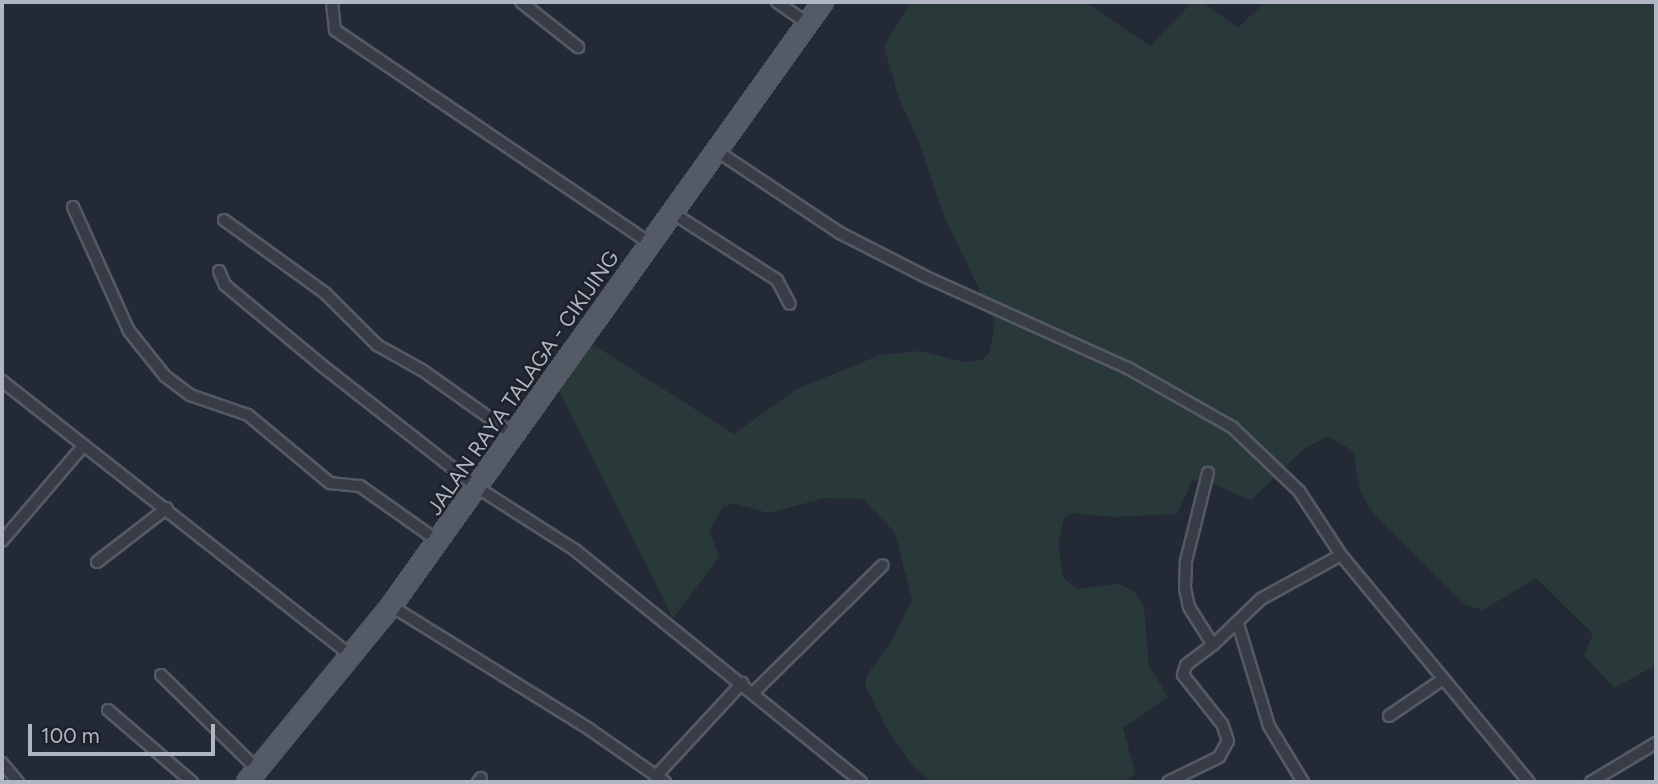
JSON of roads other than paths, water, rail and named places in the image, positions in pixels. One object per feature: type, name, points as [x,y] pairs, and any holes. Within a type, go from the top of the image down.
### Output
[{"type":"main road","name":"JALAN RAYA TALAGA - CIKIJING","points":[[252,776],[353,657],[391,606],[478,488],[671,212],[718,151],[823,2]]},
{"type":"street","points":[[332,2],[335,30],[650,243]]},
{"type":"street","points":[[521,2],[578,47]]},
{"type":"street","points":[[777,2],[808,24]]},
{"type":"street","points":[[718,151],[840,233],[924,276],[1128,368],[1232,427],[1299,491],[1340,555],[1529,782]]},
{"type":"street","points":[[73,207],[129,331],[164,376],[197,398],[248,415],[330,483],[360,486],[438,541]]},
{"type":"street","points":[[671,212],[777,280],[790,303]]},
{"type":"street","points":[[224,220],[325,293],[377,345],[422,370],[515,436]]},
{"type":"street","points":[[219,271],[225,285],[478,488],[575,550],[742,683],[860,782]]},
{"type":"street","points":[[2,381],[167,508],[353,657]]},
{"type":"street","points":[[2,541],[84,445]]},
{"type":"street","points":[[1208,473],[1186,561],[1185,588],[1189,607],[1213,645]]},
{"type":"street","points":[[97,562],[167,508]]},
{"type":"street","points":[[1168,782],[1219,757],[1228,741],[1222,724],[1182,675],[1186,665],[1238,624],[1261,599],[1340,555]]},
{"type":"street","points":[[753,693],[883,565]]},
{"type":"street","points":[[391,606],[660,779],[742,683]]},
{"type":"street","points":[[1238,624],[1269,726],[1303,782]]},
{"type":"street","points":[[161,675],[252,776]]},
{"type":"street","points":[[1389,716],[1443,679]]},
{"type":"street","points":[[108,710],[192,782]]},
{"type":"street","points":[[1591,782],[1656,743]]},
{"type":"street","points":[[2,763],[19,782]]}]
